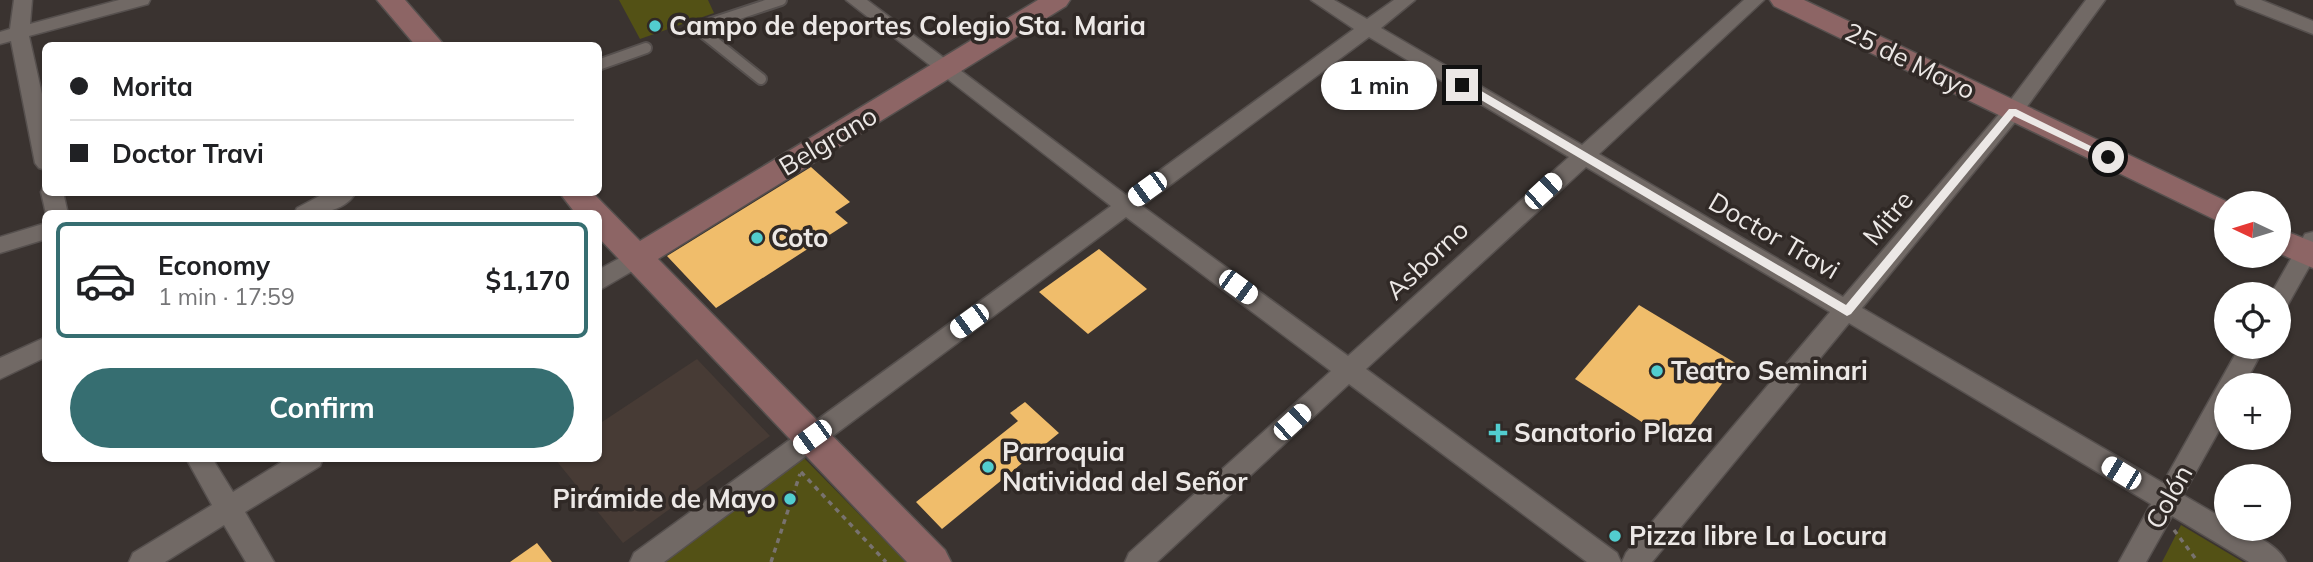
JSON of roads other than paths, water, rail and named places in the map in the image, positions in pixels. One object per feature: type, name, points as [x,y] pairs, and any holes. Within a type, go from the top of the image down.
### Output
[{"type":"main road","points":[[390,0],[428,42]]},
{"type":"main road","name":"Belgrano","points":[[638,257],[1057,0]]},
{"type":"main road","name":"25 de Mayo","points":[[1783,0],[2214,208]]},
{"type":"main road","points":[[578,196],[592,210]]},
{"type":"main road","points":[[602,220],[932,562]]},
{"type":"main road","points":[[2291,243],[2311,250]]},
{"type":"street","points":[[23,0],[9,36],[42,151]]},
{"type":"street","points":[[9,36],[141,0]]},
{"type":"street","points":[[855,0],[1125,205],[1608,562]]},
{"type":"street","name":"Doctor Travi","points":[[1320,0],[2273,562]]},
{"type":"street","points":[[643,562],[1406,0]]},
{"type":"street","name":"Asborno","points":[[1138,562],[1755,0]]},
{"type":"street","name":"Mitre","points":[[1635,562],[2013,111],[2096,0]]},
{"type":"street","points":[[2244,0],[2313,28]]},
{"type":"street","points":[[313,210],[339,196]]},
{"type":"street","points":[[0,245],[42,232]]},
{"type":"street","points":[[2291,282],[2311,250]]},
{"type":"street","name":"Belgrano","points":[[602,280],[638,257]]},
{"type":"street","points":[[0,369],[42,348]]},
{"type":"street","name":"Colón","points":[[2132,562],[2214,416]]},
{"type":"street","points":[[200,462],[261,562]]},
{"type":"street","points":[[142,562],[305,462]]},
{"type":"lane","points":[[761,79],[697,28],[781,0]]},
{"type":"lane","points":[[602,64],[646,48]]},
{"type":"place","name":"Campo de deportes Colegio Sta. Maria","points":[[655,26]]},
{"type":"place","name":"Coto","points":[[757,238]]},
{"type":"place","name":"Teatro Seminari","points":[[1657,371]]},
{"type":"place","name":"Sanatorio Plaza","points":[[1498,433]]},
{"type":"place","name":"Parroquia Natividad del Señor","points":[[988,467]]},
{"type":"place","name":"Pirámide de Mayo","points":[[790,499]]},
{"type":"place","name":"Pizza libre La Locura","points":[[1615,536]]}]
